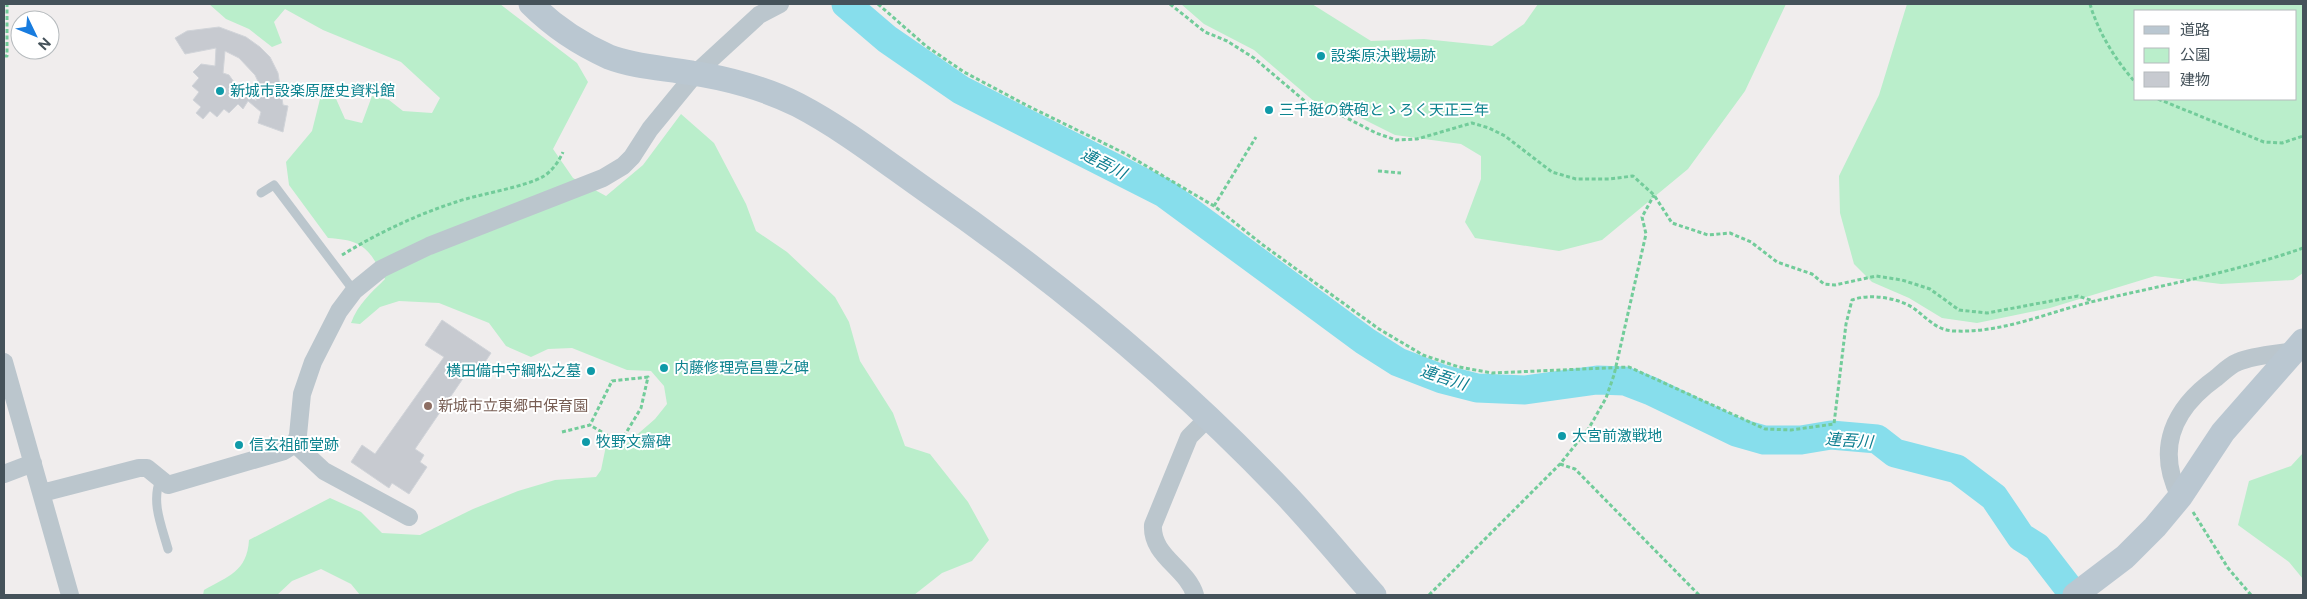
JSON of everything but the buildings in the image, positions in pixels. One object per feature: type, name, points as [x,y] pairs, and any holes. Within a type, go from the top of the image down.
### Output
[{"type":"street","points":[[531,4],[544,17],[577,41],[611,58],[640,65],[696,73],[747,87],[796,104],[837,128],[1034,268],[1131,346],[1208,418],[1286,496],[1374,595]]},
{"type":"street","points":[[42,493],[139,468],[147,468],[168,485],[284,451],[294,444],[298,435],[302,394],[313,362],[339,311],[354,291],[380,269],[429,246],[603,178],[623,166],[668,106],[696,73],[759,15],[780,4]]},
{"type":"street","points":[[2079,592],[2125,557],[2155,527],[2180,497],[2223,432],[2299,346]]},
{"type":"street","points":[[2180,497],[2168,464],[2169,436],[2183,410],[2206,385],[2238,362],[2299,346]]},
{"type":"street","points":[[4,362],[8,390],[33,463],[70,595]]},
{"type":"street","points":[[1195,595],[1191,584],[1157,547],[1153,530],[1189,437],[1208,418]]},
{"type":"street","points":[[294,444],[324,471],[409,517]]},
{"type":"street","points":[[4,474],[33,463]]},
{"type":"lane","points":[[261,193],[274,185],[354,291]]},
{"type":"lane","points":[[160,480],[155,492],[156,504],[168,549]]},
{"type":"path","points":[[4,56],[7,56],[7,4]]},
{"type":"path","points":[[878,4],[926,46],[964,72],[1126,154],[1214,206],[1263,246],[1379,329],[1423,355],[1459,367],[1492,373],[1629,367],[1658,378],[1708,404],[1765,429],[1791,430],[1834,424],[1846,324],[1852,300],[1862,297],[1902,301],[1915,309],[1936,327],[1954,331],[2002,328],[2094,301],[2136,293],[2274,258],[2303,248]]},
{"type":"path","points":[[1170,4],[1205,32],[1228,41],[1254,58],[1313,108],[1341,115],[1376,133],[1396,140],[1417,139],[1472,123],[1489,128],[1505,136],[1552,172],[1576,179],[1609,179],[1633,176],[1654,195],[1672,223],[1708,235],[1730,233],[1751,242],[1777,262],[1812,274],[1824,284],[1835,285],[1876,276],[1902,280],[1930,289],[1959,310],[1987,313],[2078,296],[2094,301]]},
{"type":"path","points":[[2090,4],[2094,18],[2108,45],[2134,80]]},
{"type":"path","points":[[2160,100],[2264,142],[2282,143],[2303,136]]},
{"type":"path","points":[[1214,206],[1256,137]]},
{"type":"path","points":[[331,261],[376,234],[421,215],[456,202],[540,178],[554,167],[563,152]]},
{"type":"path","points":[[1378,171],[1401,173]]},
{"type":"path","points":[[1429,595],[1560,464],[1589,428],[1606,398],[1616,367],[1646,234],[1642,217],[1654,195]]},
{"type":"path","points":[[562,432],[590,425],[620,443],[641,408],[648,377],[612,381],[590,425]]},
{"type":"path","points":[[1560,464],[1575,469],[1699,595]]},
{"type":"path","points":[[2180,497],[2200,521],[2228,568],[2250,595]]},
{"type":"green space","points":[[209,4],[500,4],[577,63],[588,82],[553,149],[573,178],[606,196],[643,165],[681,114],[714,143],[746,204],[756,231],[787,252],[835,297],[849,322],[860,361],[893,413],[905,446],[930,454],[968,502],[989,540],[972,561],[942,573],[914,595],[360,595],[351,584],[321,569],[292,581],[277,595],[203,595],[204,590],[235,572],[244,559],[249,540],[330,498],[361,512],[382,533],[420,535],[473,509],[518,491],[555,480],[596,477],[601,470],[607,441],[624,446],[655,419],[667,404],[664,386],[651,371],[627,370],[572,348],[548,349],[531,357],[506,346],[489,323],[439,303],[399,301],[380,307],[360,324],[351,323],[361,304],[385,279],[374,260],[364,248],[350,241],[328,238],[289,185],[286,162],[312,131],[320,99],[333,92],[345,119],[362,123],[372,96],[389,100],[403,111],[432,113],[440,98],[401,62],[323,30],[285,9],[274,22],[282,43],[272,47],[249,29],[226,19]]},
{"type":"green space","points":[[1181,4],[1312,4],[1371,41],[1424,39],[1492,46],[1524,24],[1538,4],[1786,4],[1745,91],[1688,169],[1602,240],[1559,251],[1475,238],[1465,222],[1481,179],[1481,156],[1461,144],[1395,135],[1357,116],[1316,103],[1254,50],[1204,24]]},
{"type":"green space","points":[[1907,4],[2303,4],[2303,273],[2293,280],[2221,284],[2155,276],[2050,308],[1977,323],[1942,318],[1909,298],[1872,282],[1854,264],[1840,213],[1839,176],[1879,95]]},
{"type":"green space","points":[[2303,453],[2303,579],[2289,562],[2238,525],[2249,481],[2291,466]]},
{"type":"waterway","name":"連吾川","points":[[846,4],[887,39],[961,90],[1164,193],[1365,341],[1398,362],[1442,379],[1477,388],[1525,390],[1597,380],[1625,381],[1651,391],[1736,432],[1764,440],[1801,440],[1831,435],[1877,439],[1895,453],[1957,469],[1994,497],[2021,537],[2037,547],[2074,595]]},
{"type":"place","name":"設楽原決戦場跡","points":[[1321,56]]},
{"type":"place","name":"新城市設楽原歴史資料館","points":[[220,91]]},
{"type":"place","name":"三千挺の鉄砲とゝろく天正三年","points":[[1269,110]]},
{"type":"place","name":"内藤修理亮昌豊之碑","points":[[664,368]]},
{"type":"place","name":"横田備中守綱松之墓","points":[[591,371]]},
{"type":"place","name":"新城市立東郷中保育園","points":[[428,406]]},
{"type":"place","name":"大宮前激戦地","points":[[1562,436]]},
{"type":"place","name":"牧野文齋碑","points":[[586,442]]},
{"type":"place","name":"信玄祖師堂跡","points":[[239,445]]}]
